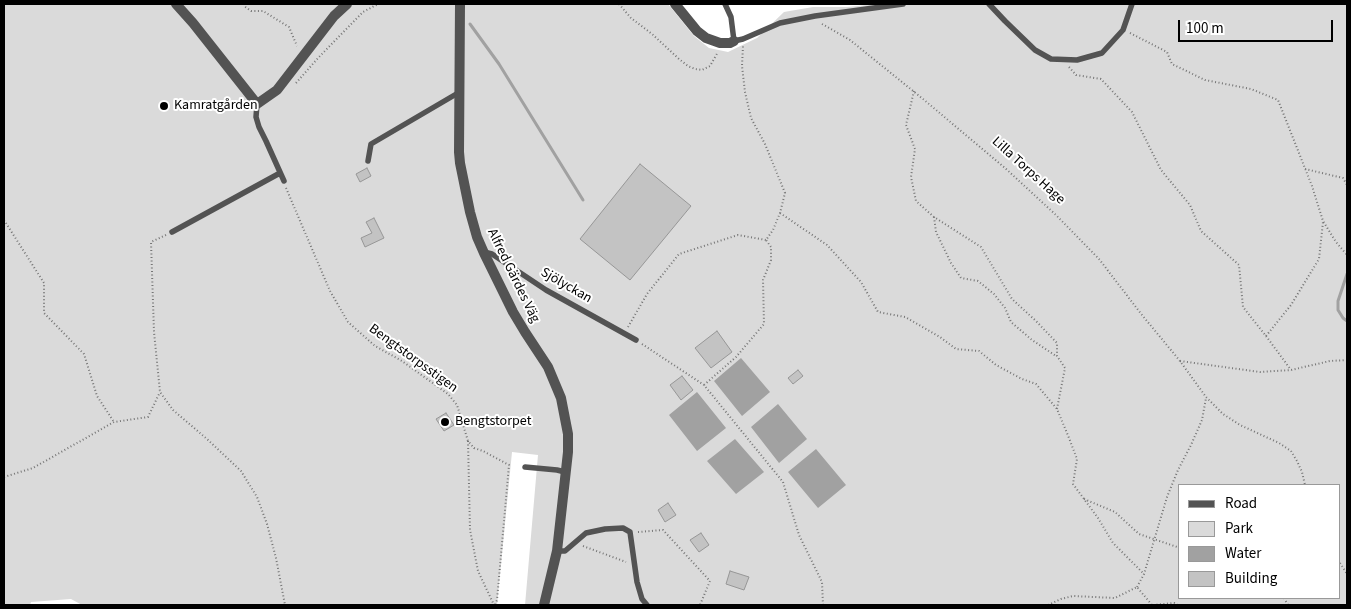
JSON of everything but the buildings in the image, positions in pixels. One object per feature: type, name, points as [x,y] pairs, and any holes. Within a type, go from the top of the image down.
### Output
[{"type":"street","points":[[176,4],[257,104],[277,90],[334,16],[347,4]]},
{"type":"street","name":"Alfred Gärdes Väg","points":[[460,4],[458,94],[460,163],[471,217],[484,254],[513,312],[548,367],[561,398],[568,434],[568,452],[557,551],[544,605]]},
{"type":"street","points":[[675,4],[697,31],[706,38],[720,43],[730,43],[739,40]]},
{"type":"lane","points":[[726,4],[739,40],[780,23],[815,16],[903,4]]},
{"type":"lane","points":[[989,4],[1035,50],[1051,60],[1077,60],[1102,53],[1123,30],[1132,4]]},
{"type":"lane","points":[[368,161],[371,144],[458,94]]},
{"type":"lane","points":[[257,104],[256,117],[258,127],[284,180]]},
{"type":"lane","points":[[172,232],[280,173]]},
{"type":"lane","name":"Sjölyckan","points":[[484,254],[492,254],[546,290],[636,340]]},
{"type":"lane","points":[[525,467],[565,472]]},
{"type":"lane","points":[[557,551],[565,551],[586,533],[622,528],[630,532],[637,582],[646,605]]},
{"type":"path","points":[[244,4],[250,11],[263,11],[289,28],[302,57]]},
{"type":"path","points":[[295,85],[319,57],[363,12],[378,4]]},
{"type":"path","points":[[619,4],[631,18],[679,59],[695,69],[702,70],[710,66],[717,55],[720,43]]},
{"type":"path","name":"Lilla Torps Hage","points":[[815,16],[817,21],[850,40],[914,91],[1005,168],[1056,215],[1099,258],[1206,397],[1224,414],[1240,425],[1279,443],[1291,451],[1297,461],[1305,484]]},
{"type":"path","points":[[1123,30],[1167,52],[1172,64],[1205,80],[1251,89],[1278,100],[1312,186],[1323,221],[1336,242],[1347,254]]},
{"type":"path","points":[[739,40],[745,92],[751,118],[765,144],[785,192],[780,213],[766,240]]},
{"type":"path","points":[[1063,60],[1076,75],[1102,79],[1132,112],[1160,170],[1190,205],[1201,230],[1239,265],[1243,307],[1291,370]]},
{"type":"path","points":[[914,91],[906,125],[914,149],[912,177],[916,201],[934,217],[981,247],[1012,299],[1057,343],[1057,356]]},
{"type":"path","points":[[1305,169],[1343,178],[1347,185]]},
{"type":"path","name":"Bengtstorpsstigen","points":[[284,180],[330,291],[348,322],[375,346],[402,361],[448,394],[457,405],[468,441],[470,530],[478,571],[495,605]]},
{"type":"path","points":[[780,213],[827,245],[861,282],[878,312],[905,318],[940,337],[956,349],[979,351],[996,365],[1036,384],[1057,409],[1069,438],[1076,459],[1073,484],[1114,543],[1144,574]]},
{"type":"path","points":[[934,217],[936,232],[951,263],[961,278],[978,281],[994,294],[1005,308],[1011,322],[1032,340],[1057,356],[1065,368],[1057,409]]},
{"type":"path","points":[[4,220],[44,283],[44,313],[84,354],[97,396],[114,422]]},
{"type":"path","points":[[1266,336],[1291,304],[1319,259],[1323,221]]},
{"type":"path","points":[[172,232],[151,242],[154,332],[160,392],[172,410],[214,445],[241,471],[257,497],[267,524],[276,558],[284,605]]},
{"type":"path","points":[[624,334],[647,294],[679,254],[738,235],[766,240],[771,247],[772,260],[763,280],[764,324],[736,356],[704,385]]},
{"type":"path","points":[[636,340],[704,385],[783,482],[799,535],[822,582],[823,605]]},
{"type":"path","points":[[1180,361],[1260,372],[1291,370],[1330,361],[1347,360]]},
{"type":"path","points":[[4,477],[33,468],[114,422],[148,417],[160,392]]},
{"type":"path","points":[[1048,605],[1073,596],[1115,598],[1137,587],[1144,574],[1167,497],[1202,420],[1206,397]]},
{"type":"path","points":[[468,441],[474,448],[509,465],[495,605]]},
{"type":"path","points":[[1082,498],[1115,512],[1139,534],[1178,547]]},
{"type":"path","points":[[630,532],[663,530],[710,581],[700,605]]},
{"type":"path","points":[[574,543],[635,565]]},
{"type":"path","points":[[1137,587],[1152,605],[1174,603],[1178,605]]},
{"type":"green space","points":[[4,4],[668,4],[694,36],[709,48],[728,52],[757,38],[784,12],[813,7],[847,7],[880,4],[1347,4],[1347,605],[525,605],[538,455],[512,452],[497,605],[82,605],[71,599],[31,602],[30,605],[4,605]]},
{"type":"water","points":[[741,358],[770,392],[742,416],[714,381]]},
{"type":"water","points":[[697,392],[726,428],[697,451],[669,415]]},
{"type":"water","points":[[778,404],[807,439],[779,463],[751,427]]},
{"type":"water","points":[[735,439],[764,472],[736,494],[707,461]]},
{"type":"water","points":[[816,449],[846,485],[818,508],[788,472]]},
{"type":"waterway","points":[[470,24],[499,64],[583,200]]},
{"type":"waterway","points":[[1347,274],[1338,301],[1338,310],[1347,321]]},
{"type":"place","name":"Kamratgården","points":[[164,106]]},
{"type":"place","name":"Bengtstorpet","points":[[445,422]]}]
